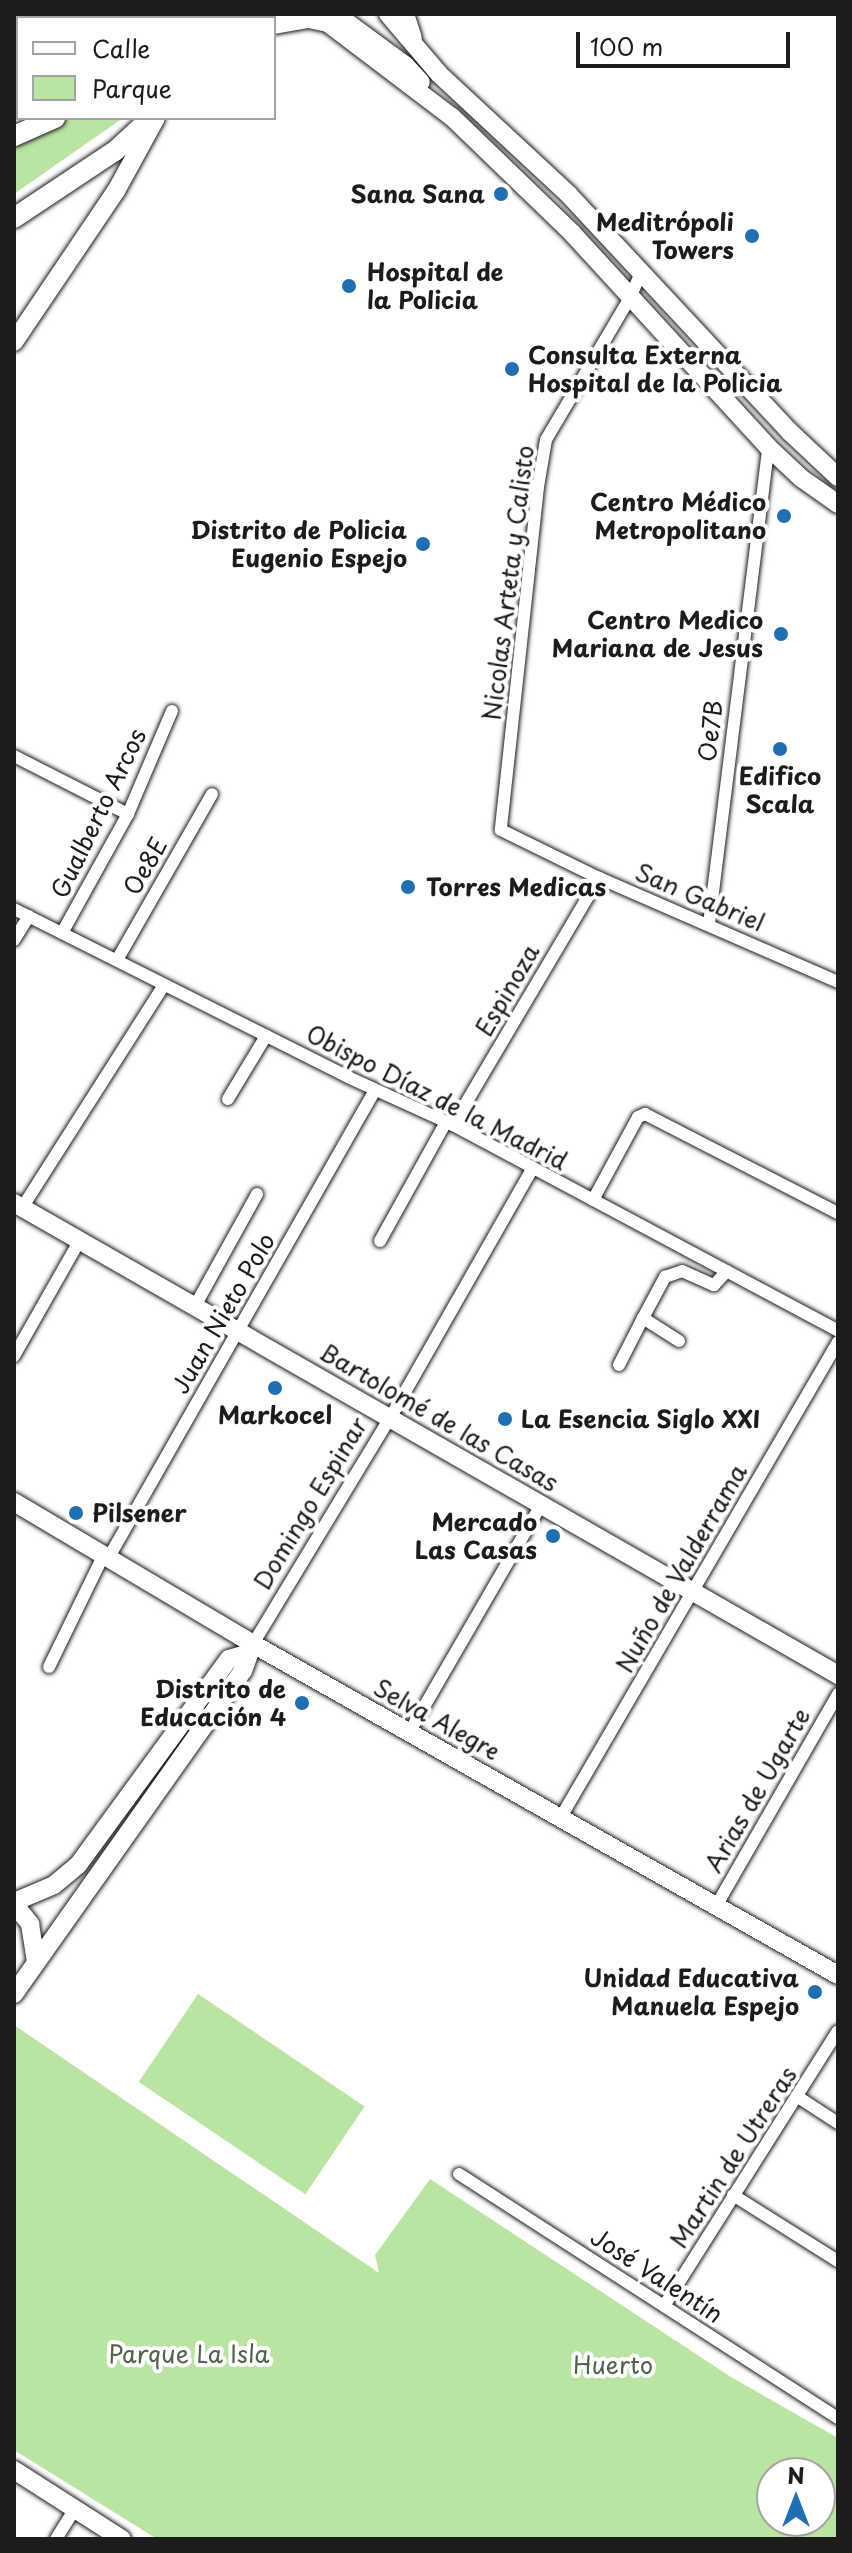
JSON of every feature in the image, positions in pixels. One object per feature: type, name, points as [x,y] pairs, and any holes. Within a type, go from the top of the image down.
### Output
[{"type":"main road","points":[[404,14],[412,38]]},
{"type":"main road","points":[[14,136],[50,120]]},
{"type":"main road","points":[[14,218],[36,207],[115,151],[151,120]]},
{"type":"main road","points":[[14,209],[36,207]]},
{"type":"street","points":[[335,14],[405,65],[452,117]]},
{"type":"street","points":[[388,14],[412,38],[439,74],[569,195],[790,432],[838,477]]},
{"type":"street","points":[[276,25],[309,19],[328,23],[452,117],[507,167],[631,296],[768,447],[801,478],[838,504]]},
{"type":"street","points":[[14,342],[116,191],[152,120]]},
{"type":"street","name":"Nicolas Arteta y Calisto","points":[[501,830],[538,487],[546,440],[631,296],[642,270]]},
{"type":"street","name":"Oe7B","points":[[709,924],[768,447]]},
{"type":"street","name":"Gualberto Arcos","points":[[62,933],[128,814],[172,711]]},
{"type":"street","points":[[14,756],[128,814]]},
{"type":"street","name":"Oe8E","points":[[117,960],[212,794]]},
{"type":"street","name":"San Gabriel","points":[[501,830],[599,878],[838,982]]},
{"type":"street","name":"Espinoza","points":[[380,1241],[599,878]]},
{"type":"street","name":"Obispo Díaz de la Madrid","points":[[14,909],[375,1090],[450,1124],[838,1331]]},
{"type":"street","name":"Gualberto Arcos","points":[[14,940],[29,916]]},
{"type":"street","points":[[18,1205],[164,985]]},
{"type":"street","points":[[228,1099],[266,1036]]},
{"type":"street","name":"Juan Nieto Polo","points":[[49,1667],[107,1555],[375,1090]]},
{"type":"street","points":[[593,1200],[638,1117],[645,1114],[838,1213]]},
{"type":"street","name":"Domingo Espinar","points":[[14,1994],[243,1671],[250,1649],[390,1417],[533,1168]]},
{"type":"street","points":[[195,1306],[257,1194]]},
{"type":"street","name":"Bartolomé de las Casas","points":[[18,1205],[838,1675]]},
{"type":"street","points":[[14,1356],[80,1240]]},
{"type":"street","points":[[619,1365],[665,1277],[682,1271],[714,1285],[727,1271]]},
{"type":"street","points":[[643,1318],[679,1341]]},
{"type":"street","name":"Nuño de Valderrama","points":[[561,1817],[838,1342]]},
{"type":"street","name":"Selva Alegre","points":[[14,1502],[107,1555],[250,1649],[410,1731],[715,1908],[838,1975]]},
{"type":"street","points":[[410,1731],[542,1503]]},
{"type":"street","name":"Domingo Espinar","points":[[14,1903],[54,1885],[78,1865],[229,1659],[250,1649]]},
{"type":"street","name":"Arias de Ugarte","points":[[715,1908],[838,1694]]},
{"type":"street","points":[[14,1903],[30,1924],[36,1961]]},
{"type":"street","name":"Martin de Utreras","points":[[664,2306],[838,2031]]},
{"type":"street","points":[[798,2097],[838,2123]]},
{"type":"street","name":"José Valentín","points":[[459,2174],[835,2414]]},
{"type":"street","points":[[733,2195],[838,2261]]},
{"type":"street","points":[[14,2470],[122,2539]]},
{"type":"street","points":[[56,2539],[75,2509]]},
{"type":"green space","points":[[64,120],[120,120],[14,194],[14,143]]},
{"type":"green space","points":[[198,1994],[365,2106],[305,2194],[139,2082]]},
{"type":"green space","name":"Parque La Isla","points":[[14,2025],[379,2273],[375,2255],[430,2179],[731,2377],[838,2438],[838,2539],[157,2539],[14,2450]]},
{"type":"place","name":"Sana Sana","points":[[501,194]]},
{"type":"place","name":"Meditrópoli Towers","points":[[752,236]]},
{"type":"place","name":"Hospital de la Policia","points":[[349,286]]},
{"type":"place","name":"Consulta Externa Hospital de la Policia","points":[[512,369]]},
{"type":"place","name":"Centro Médico Metropolitano","points":[[784,516]]},
{"type":"place","name":"Distrito de Policia Eugenio Espejo","points":[[423,544]]},
{"type":"place","name":"Centro Medico Mariana de Jesus","points":[[781,634]]},
{"type":"place","name":"Edifico Scala","points":[[780,749]]},
{"type":"place","name":"Torres Medicas","points":[[408,887]]},
{"type":"place","name":"Markocel","points":[[275,1388]]},
{"type":"place","name":"La Esencia Siglo XXI","points":[[505,1419]]},
{"type":"place","name":"Pilsener","points":[[76,1513]]},
{"type":"place","name":"Mercado Las Casas","points":[[553,1536]]},
{"type":"place","name":"Distrito de Educación 4","points":[[302,1703]]},
{"type":"place","name":"Unidad Educativa Manuela Espejo","points":[[815,1992]]},
{"type":"park label","name":"Huerto","points":[[613,2365]]}]
